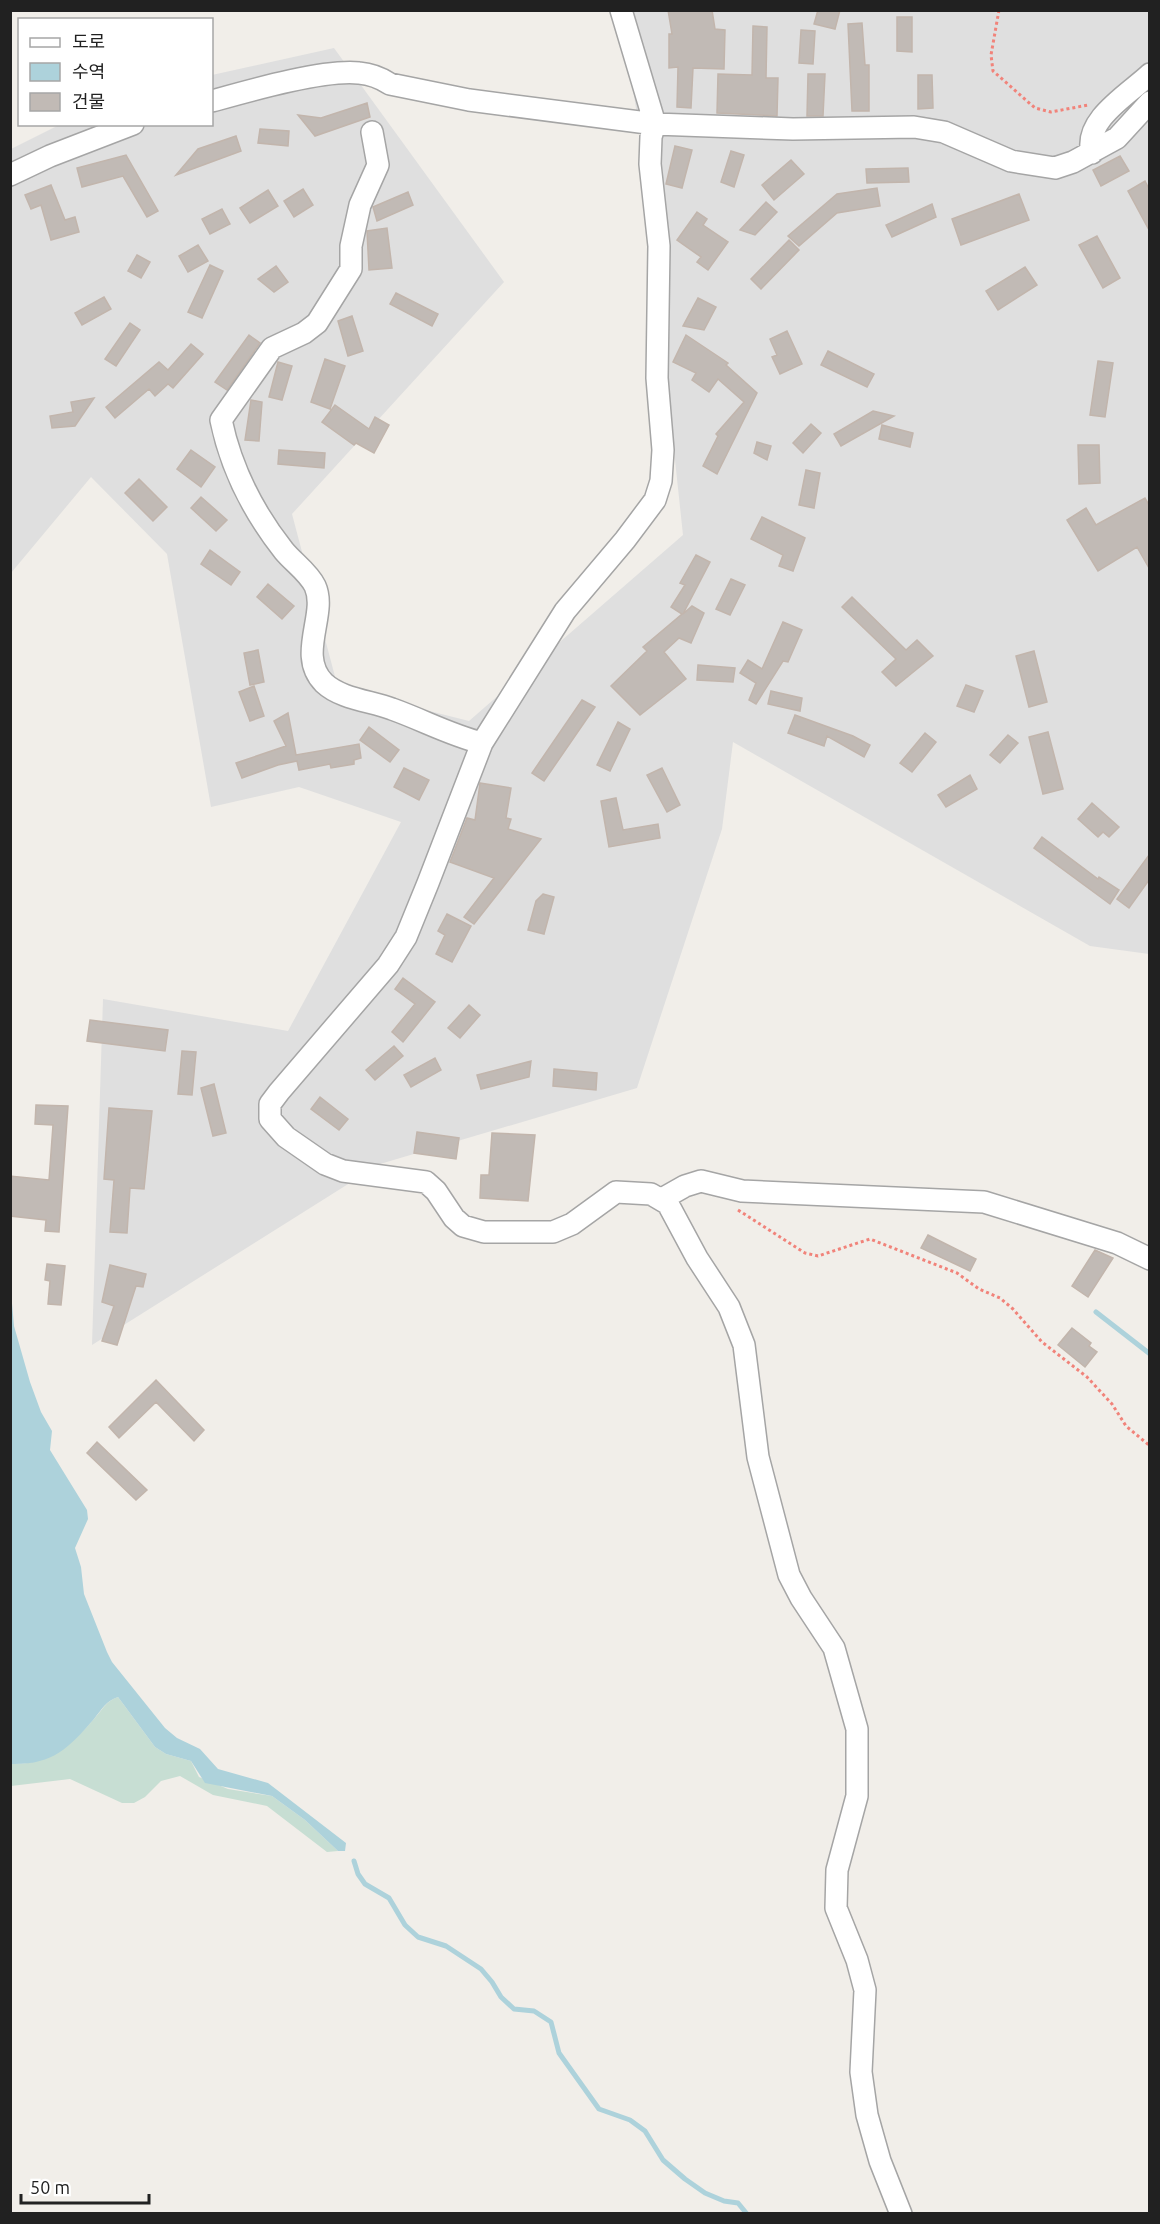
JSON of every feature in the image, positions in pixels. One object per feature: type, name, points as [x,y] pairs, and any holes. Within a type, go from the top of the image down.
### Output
[{"type":"street","points":[[621,10],[655,124],[651,137],[650,164],[658,246],[657,378],[663,450],[661,481],[655,500],[625,540],[565,610],[482,743],[406,937],[388,965],[270,1104],[270,1119],[286,1137],[325,1164],[343,1171],[426,1182],[436,1191],[454,1218],[463,1226],[484,1232],[554,1232],[572,1224],[616,1192],[651,1194],[668,1204],[737,1325],[748,1367],[758,1457],[789,1575],[801,1598],[834,1648],[855,1719],[859,1754],[858,1786],[853,1816],[844,1840],[837,1870],[836,1908],[866,1990],[861,2072],[869,2126],[901,2214]]},
{"type":"street","points":[[213,101],[271,86],[333,74],[359,72],[379,77],[390,84],[469,100],[655,124],[794,129],[914,127],[944,132],[1011,161],[1055,168],[1092,153],[1117,138],[1149,102]]},
{"type":"street","points":[[1092,153],[1090,145],[1094,130],[1116,104],[1149,74]]},
{"type":"street","points":[[10,176],[50,156],[128,126]]},
{"type":"street","points":[[372,132],[378,165],[360,205],[351,246],[351,269],[317,323],[304,333],[272,348],[221,420],[235,469],[262,518],[286,553],[314,586],[317,609],[313,657],[316,671],[323,682],[333,690],[393,709],[453,736],[482,743]]},
{"type":"street","points":[[662,1199],[685,1186],[701,1181],[741,1191],[984,1202],[1117,1243],[1149,1259]]},
{"type":"path","points":[[999,10],[991,55],[993,71],[1035,108],[1051,112],[1085,105],[1116,104]]},
{"type":"path","points":[[714,1185],[726,1201],[805,1253],[818,1256],[870,1239],[957,1273],[979,1289],[999,1298],[1013,1309],[1042,1342],[1087,1377],[1112,1404],[1126,1426],[1149,1446]]},
{"type":"shaded area","points":[[621,11],[1149,11],[1149,954],[1090,946],[733,742],[722,829],[637,1088],[380,1164],[92,1345],[103,999],[288,1031],[401,822],[299,787],[211,807],[167,554],[91,477],[11,573],[11,149],[57,126],[213,126],[213,75],[334,48],[504,282],[292,514],[338,688],[469,721],[683,535],[641,141]]},
{"type":"green space","points":[[118,1697],[155,1747],[166,1754],[191,1761],[199,1777],[228,1789],[272,1796],[305,1820],[338,1851],[327,1852],[267,1806],[213,1795],[180,1776],[161,1781],[145,1797],[134,1803],[122,1803],[70,1779],[11,1786],[11,1764],[36,1761],[57,1752],[76,1737],[108,1703]]},
{"type":"water","points":[[11,1292],[14,1326],[30,1382],[41,1412],[52,1431],[50,1450],[87,1510],[88,1519],[75,1548],[81,1567],[84,1594],[112,1662],[165,1728],[177,1738],[200,1749],[218,1769],[268,1783],[346,1843],[345,1851],[338,1851],[305,1820],[272,1796],[205,1783],[191,1761],[166,1754],[155,1747],[118,1697],[107,1703],[76,1739],[58,1753],[38,1762],[11,1764]]},
{"type":"building","points":[[668,10],[712,10],[715,29],[725,30],[724,69],[693,68],[691,108],[677,107],[678,67],[669,68],[669,34],[672,34]]},
{"type":"building","points":[[818,10],[840,10],[835,29],[814,24]]},
{"type":"building","points":[[897,17],[912,17],[912,52],[897,51]]},
{"type":"building","points":[[862,23],[865,65],[869,65],[869,111],[852,111],[848,24]]},
{"type":"building","points":[[753,26],[767,27],[766,78],[778,78],[777,116],[717,113],[718,74],[752,75]]},
{"type":"building","points":[[801,30],[815,31],[813,64],[799,63]]},
{"type":"building","points":[[808,74],[825,74],[823,116],[807,116]]},
{"type":"building","points":[[918,75],[932,75],[933,108],[918,109]]},
{"type":"building","points":[[367,103],[370,117],[315,136],[298,115],[321,118]]},
{"type":"building","points":[[260,129],[289,131],[288,146],[258,143]]},
{"type":"building","points":[[236,136],[241,151],[176,175],[198,149]]},
{"type":"building","points":[[675,146],[692,150],[682,188],[666,184]]},
{"type":"building","points":[[731,151],[744,155],[734,187],[721,182]]},
{"type":"building","points":[[126,155],[158,211],[147,217],[123,176],[82,187],[77,168]]},
{"type":"building","points":[[1120,156],[1129,171],[1101,186],[1093,170]]},
{"type":"building","points":[[791,160],[804,174],[774,200],[762,185]]},
{"type":"building","points":[[908,168],[909,182],[867,183],[866,169]]},
{"type":"building","points":[[1145,181],[1149,189],[1149,230],[1128,191]]},
{"type":"building","points":[[51,185],[65,220],[75,217],[79,232],[51,240],[41,205],[31,209],[25,195]]},
{"type":"building","points":[[877,188],[880,206],[837,213],[799,246],[788,236],[837,194]]},
{"type":"building","points":[[303,189],[313,205],[294,217],[284,201]]},
{"type":"building","points":[[268,190],[278,206],[250,223],[240,208]]},
{"type":"building","points":[[408,192],[413,205],[377,221],[373,207]]},
{"type":"building","points":[[1019,194],[1029,220],[961,245],[952,219]]},
{"type":"building","points":[[766,202],[777,212],[755,235],[740,230]]},
{"type":"building","points":[[932,204],[936,217],[892,237],[886,225]]},
{"type":"building","points":[[222,209],[230,224],[210,234],[202,219]]},
{"type":"building","points":[[697,212],[707,219],[703,225],[728,242],[708,270],[697,262],[701,257],[677,240]]},
{"type":"building","points":[[387,228],[392,268],[369,270],[367,231]]},
{"type":"building","points":[[1097,236],[1120,278],[1103,288],[1079,245]]},
{"type":"building","points":[[789,240],[799,250],[761,289],[751,279]]},
{"type":"building","points":[[198,245],[208,261],[188,272],[179,256]]},
{"type":"building","points":[[137,255],[150,262],[141,278],[128,271]]},
{"type":"building","points":[[210,265],[223,271],[202,318],[188,312]]},
{"type":"building","points":[[276,266],[288,282],[274,292],[258,279]]},
{"type":"building","points":[[1025,267],[1037,285],[998,310],[986,291]]},
{"type":"building","points":[[396,293],[438,314],[432,326],[390,304]]},
{"type":"building","points":[[104,297],[111,309],[82,325],[75,313]]},
{"type":"building","points":[[698,298],[716,307],[704,330],[683,326]]},
{"type":"building","points":[[352,316],[363,351],[348,356],[338,321]]},
{"type":"building","points":[[130,323],[140,330],[116,366],[105,359]]},
{"type":"building","points":[[787,331],[802,364],[780,374],[772,357],[777,355],[770,339]]},
{"type":"building","points":[[249,335],[260,343],[227,390],[215,382]]},
{"type":"building","points":[[686,335],[728,363],[726,365],[757,393],[717,474],[703,466],[718,436],[716,434],[744,402],[718,379],[709,392],[692,380],[696,373],[673,362]]},
{"type":"building","points":[[191,344],[203,354],[173,388],[168,384],[155,396],[149,389],[115,418],[106,407],[159,362],[168,370]]},
{"type":"building","points":[[828,351],[874,374],[867,387],[821,365]]},
{"type":"building","points":[[325,359],[345,366],[330,409],[311,402]]},
{"type":"building","points":[[1098,361],[1113,363],[1105,417],[1090,415]]},
{"type":"building","points":[[278,362],[292,366],[282,400],[269,397]]},
{"type":"building","points":[[94,398],[75,426],[52,428],[50,416],[73,412],[71,402]]},
{"type":"building","points":[[251,400],[262,402],[259,441],[245,440]]},
{"type":"building","points":[[335,405],[369,429],[375,417],[389,425],[374,453],[356,443],[354,445],[322,422]]},
{"type":"building","points":[[873,411],[894,416],[841,446],[834,434]]},
{"type":"building","points":[[811,424],[821,433],[803,453],[793,443]]},
{"type":"building","points":[[882,425],[913,433],[910,447],[879,439]]},
{"type":"building","points":[[757,442],[771,446],[767,460],[754,453]]},
{"type":"building","points":[[1078,445],[1099,445],[1100,483],[1079,484]]},
{"type":"building","points":[[191,450],[215,467],[201,487],[177,469]]},
{"type":"building","points":[[279,450],[325,453],[324,468],[278,464]]},
{"type":"building","points":[[806,470],[820,473],[814,508],[799,505]]},
{"type":"building","points":[[139,479],[167,507],[153,521],[125,493]]},
{"type":"building","points":[[201,497],[227,520],[216,531],[191,508]]},
{"type":"building","points":[[1145,498],[1149,505],[1149,568],[1137,547],[1098,571],[1067,520],[1086,508],[1096,525]]},
{"type":"building","points":[[762,517],[805,538],[793,571],[779,566],[783,555],[751,539]]},
{"type":"building","points":[[210,550],[240,572],[231,585],[201,564]]},
{"type":"building","points":[[696,555],[710,562],[683,614],[692,606],[704,613],[691,643],[679,638],[664,652],[686,679],[640,715],[611,686],[647,651],[643,647],[682,614],[671,607],[685,585],[680,583]]},
{"type":"building","points":[[731,579],[745,585],[730,615],[716,609]]},
{"type":"building","points":[[268,584],[294,606],[282,619],[257,597]]},
{"type":"building","points":[[852,597],[906,650],[917,640],[933,656],[896,686],[882,672],[896,659],[842,607]]},
{"type":"building","points":[[783,622],[802,630],[788,662],[783,661],[756,704],[749,700],[756,683],[740,673],[748,660],[762,669]]},
{"type":"building","points":[[258,650],[264,682],[250,685],[244,653]]},
{"type":"building","points":[[1034,651],[1047,702],[1029,707],[1016,656]]},
{"type":"building","points":[[698,665],[735,668],[733,682],[697,680]]},
{"type":"building","points":[[966,685],[983,691],[974,712],[957,706]]},
{"type":"building","points":[[254,686],[264,716],[250,721],[239,692]]},
{"type":"building","points":[[771,691],[802,698],[800,711],[768,704]]},
{"type":"building","points":[[582,700],[595,707],[544,781],[532,773]]},
{"type":"building","points":[[288,713],[296,755],[359,744],[361,758],[354,760],[354,764],[331,768],[330,764],[299,770],[297,761],[242,778],[236,763],[286,746],[274,721]]},
{"type":"building","points":[[795,715],[853,736],[870,745],[864,757],[827,736],[824,746],[788,733]]},
{"type":"building","points":[[618,722],[630,729],[610,771],[597,765]]},
{"type":"building","points":[[369,727],[399,750],[390,762],[360,740]]},
{"type":"building","points":[[1048,732],[1063,789],[1043,794],[1029,737]]},
{"type":"building","points":[[925,733],[936,742],[912,772],[900,763]]},
{"type":"building","points":[[1008,735],[1018,743],[1000,763],[990,755]]},
{"type":"building","points":[[404,768],[429,780],[419,800],[394,787]]},
{"type":"building","points":[[662,768],[680,805],[667,812],[647,775]]},
{"type":"building","points":[[970,775],[977,789],[946,807],[938,795]]},
{"type":"building","points":[[480,783],[511,788],[506,818],[511,819],[508,829],[541,839],[474,924],[464,917],[494,878],[450,862],[467,818],[475,820]]},
{"type":"building","points":[[616,798],[623,830],[658,824],[660,838],[609,847],[601,801]]},
{"type":"building","points":[[1092,803],[1119,827],[1109,837],[1103,832],[1098,837],[1078,819]]},
{"type":"building","points":[[1042,837],[1098,879],[1099,877],[1119,890],[1110,904],[1034,848]]},
{"type":"building","points":[[1149,855],[1149,880],[1129,908],[1117,899]]},
{"type":"building","points":[[543,894],[554,897],[544,934],[528,930],[536,901]]},
{"type":"building","points":[[447,914],[471,926],[452,962],[436,954],[445,935],[438,931]]},
{"type":"building","points":[[403,978],[435,1002],[403,1042],[392,1032],[415,1004],[395,989]]},
{"type":"building","points":[[469,1005],[480,1015],[460,1038],[448,1028]]},
{"type":"building","points":[[90,1020],[168,1030],[165,1051],[87,1041]]},
{"type":"building","points":[[394,1046],[403,1056],[375,1080],[366,1070]]},
{"type":"building","points":[[182,1051],[196,1052],[192,1095],[178,1094]]},
{"type":"building","points":[[435,1058],[441,1070],[411,1087],[404,1075]]},
{"type":"building","points":[[531,1061],[529,1077],[481,1089],[477,1075]]},
{"type":"building","points":[[554,1069],[597,1073],[596,1090],[553,1086]]},
{"type":"building","points":[[214,1084],[226,1133],[213,1136],[201,1088]]},
{"type":"building","points":[[320,1097],[348,1119],[339,1130],[311,1109]]},
{"type":"building","points":[[36,1105],[68,1106],[59,1232],[45,1231],[46,1220],[10,1216],[10,1176],[49,1180],[53,1125],[35,1124]]},
{"type":"building","points":[[109,1108],[152,1111],[144,1189],[130,1188],[127,1233],[110,1232],[114,1180],[104,1179]]},
{"type":"building","points":[[417,1132],[459,1138],[456,1159],[414,1153]]},
{"type":"building","points":[[492,1133],[535,1135],[528,1201],[480,1198],[481,1175],[489,1175]]},
{"type":"building","points":[[928,1235],[976,1259],[970,1271],[921,1248]]},
{"type":"building","points":[[1095,1250],[1113,1258],[1088,1297],[1072,1286]]},
{"type":"building","points":[[47,1264],[65,1266],[61,1305],[48,1304],[50,1281],[45,1280]]},
{"type":"building","points":[[110,1265],[146,1274],[143,1287],[136,1286],[117,1345],[102,1341],[114,1306],[102,1302]]},
{"type":"building","points":[[1072,1328],[1091,1343],[1089,1346],[1097,1352],[1085,1367],[1058,1345]]},
{"type":"building","points":[[156,1380],[204,1430],[194,1441],[156,1402],[119,1438],[109,1427]]},
{"type":"building","points":[[97,1442],[147,1490],[136,1500],[87,1453]]},
{"type":"waterway","points":[[1096,1312],[1150,1354]]},
{"type":"waterway","points":[[354,1861],[358,1874],[365,1884],[389,1898],[405,1925],[418,1937],[446,1946],[481,1969],[501,1997],[514,2009],[534,2011],[551,2022],[559,2053],[599,2109],[630,2120],[645,2131],[663,2160],[685,2179],[705,2193],[724,2201],[738,2203],[747,2214]]}]
